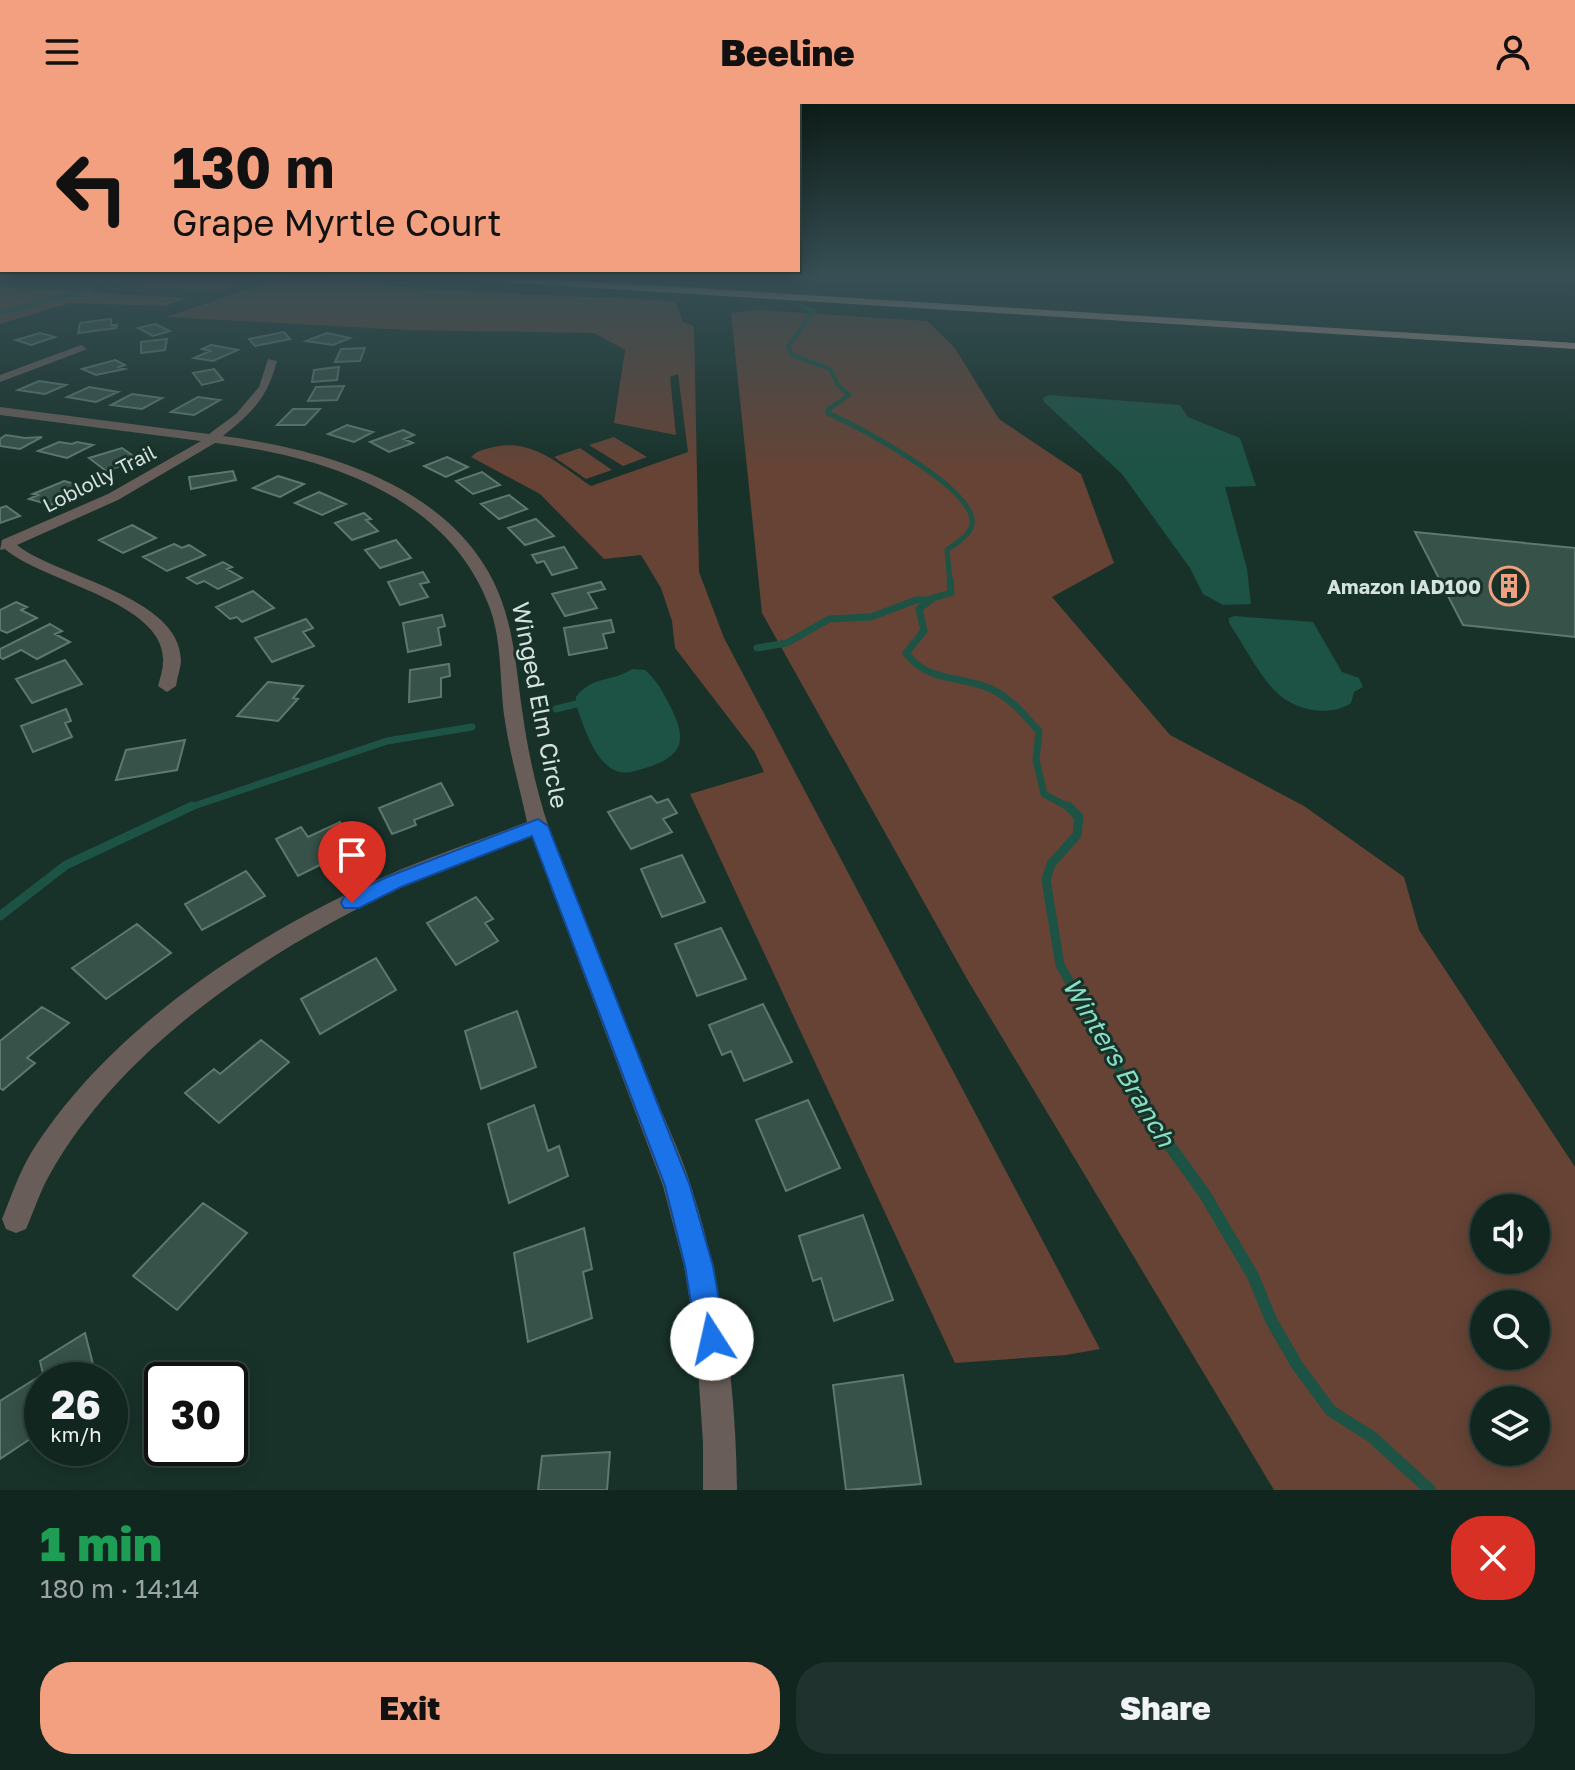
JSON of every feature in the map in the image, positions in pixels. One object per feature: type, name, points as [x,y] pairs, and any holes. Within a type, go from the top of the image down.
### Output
[{"type":"highway","points":[[1506,342],[1575,346]]},
{"type":"street","points":[[0,379],[81,348]]},
{"type":"street","name":"Loblolly Trail","points":[[4,544],[98,505],[213,438],[249,411],[261,396],[272,372],[272,361]]},
{"type":"street","name":"Winged Elm Circle","points":[[0,411],[213,438],[316,458],[375,481],[428,514],[470,555],[497,605],[505,634],[514,720],[538,826],[677,1186],[699,1266],[712,1339],[720,1443],[720,1490]]},
{"type":"street","points":[[4,544],[38,565],[111,594],[161,630],[170,642],[174,657],[167,686]]},
{"type":"street","points":[[16,1219],[41,1163],[77,1112],[109,1075],[151,1035],[201,996],[266,951],[331,913],[394,882],[538,826]]},
{"type":"shaded area","points":[[610,342],[694,342],[699,572],[724,638],[1100,1349],[1066,1355],[955,1363],[690,794],[764,772],[754,751],[675,648],[672,621],[661,588],[641,555],[604,559],[540,494],[471,457],[494,447],[521,446],[557,462],[591,486],[688,452],[678,374],[670,377],[676,435],[614,423],[625,350]]},
{"type":"shaded area","points":[[734,342],[948,342],[999,419],[1081,474],[1114,563],[1052,597],[1170,735],[1304,806],[1404,877],[1419,930],[1575,1167],[1575,1490],[1274,1490],[967,979],[762,613]]},
{"type":"shaded area","points":[[1049,395],[1180,405],[1188,417],[1240,438],[1256,486],[1225,487],[1247,569],[1251,604],[1223,605],[1203,594],[1190,568],[1122,474],[1044,402],[1043,398]]},
{"type":"shaded area","points":[[614,437],[647,457],[623,466],[589,445]]},
{"type":"shaded area","points":[[580,448],[612,470],[586,479],[554,457]]},
{"type":"shaded area","points":[[1229,618],[1313,622],[1342,672],[1359,678],[1363,687],[1354,692],[1351,703],[1342,708],[1322,711],[1291,703],[1268,684],[1256,667],[1229,623]]},
{"type":"shaded area","points":[[632,669],[645,670],[658,684],[674,713],[680,735],[679,744],[668,758],[642,769],[623,772],[612,769],[594,749],[576,705],[576,697],[595,682]]},
{"type":"building","points":[[141,342],[167,342],[165,350],[141,353]]},
{"type":"building","points":[[251,342],[277,342],[255,346]]},
{"type":"building","points":[[311,342],[341,342],[333,345]]},
{"type":"building","points":[[211,345],[238,350],[213,361],[194,358],[210,351],[202,349]]},
{"type":"building","points":[[365,348],[360,361],[335,362],[341,349]]},
{"type":"building","points":[[115,360],[125,365],[119,367],[125,369],[96,375],[82,369]]},
{"type":"building","points":[[339,367],[337,380],[312,382],[314,370]]},
{"type":"building","points":[[214,369],[223,380],[202,385],[193,373]]},
{"type":"building","points":[[39,381],[66,385],[45,394],[18,390]]},
{"type":"building","points":[[344,386],[337,400],[308,401],[316,387]]},
{"type":"building","points":[[89,387],[118,392],[96,402],[67,397]]},
{"type":"building","points":[[132,394],[162,398],[142,409],[111,405]]},
{"type":"building","points":[[198,397],[220,400],[194,415],[171,412]]},
{"type":"building","points":[[293,409],[320,409],[305,425],[277,425]]},
{"type":"building","points":[[347,425],[373,432],[354,442],[328,434]]},
{"type":"building","points":[[403,430],[414,435],[404,439],[413,443],[389,452],[370,442]]},
{"type":"building","points":[[6,435],[42,437],[20,449],[0,446],[0,439]]},
{"type":"building","points":[[59,442],[93,445],[67,458],[38,451]]},
{"type":"building","points":[[122,448],[139,460],[106,471],[89,458]]},
{"type":"building","points":[[447,457],[468,467],[446,477],[424,466]]},
{"type":"building","points":[[233,471],[236,480],[191,489],[189,477]]},
{"type":"building","points":[[482,472],[500,485],[473,494],[456,481]]},
{"type":"building","points":[[278,476],[304,484],[280,497],[253,488]]},
{"type":"building","points":[[64,481],[86,487],[51,505],[29,499],[38,495],[33,494]]},
{"type":"building","points":[[319,492],[346,504],[322,515],[295,503]]},
{"type":"building","points":[[509,495],[527,509],[499,519],[481,504]]},
{"type":"building","points":[[6,506],[20,516],[0,523],[0,508]]},
{"type":"building","points":[[364,513],[371,519],[366,520],[378,531],[352,540],[335,523]]},
{"type":"building","points":[[536,519],[554,536],[525,545],[508,528]]},
{"type":"building","points":[[132,525],[156,538],[123,553],[99,540]]},
{"type":"building","name":"Amazon IAD100","points":[[1415,532],[1575,548],[1575,637],[1463,625]]},
{"type":"building","points":[[396,540],[411,558],[380,568],[365,550]]},
{"type":"building","points":[[174,544],[182,548],[189,545],[205,555],[167,571],[143,557]]},
{"type":"building","points":[[564,547],[577,568],[552,575],[544,561],[537,563],[532,555]]},
{"type":"building","points":[[223,562],[232,567],[227,569],[242,578],[218,589],[204,581],[197,584],[187,578]]},
{"type":"building","points":[[423,572],[429,582],[420,584],[428,597],[400,605],[388,582]]},
{"type":"building","points":[[601,582],[605,589],[588,593],[597,608],[565,616],[552,594]]},
{"type":"building","points":[[253,591],[274,608],[242,622],[237,617],[230,619],[216,607]]},
{"type":"building","points":[[16,602],[27,607],[21,610],[37,618],[7,633],[0,630],[0,610]]},
{"type":"building","points":[[442,615],[445,626],[438,628],[441,645],[408,652],[403,623]]},
{"type":"building","points":[[306,619],[313,628],[303,632],[314,646],[272,662],[255,638]]},
{"type":"building","points":[[611,620],[614,632],[603,634],[607,648],[569,655],[564,628]]},
{"type":"building","points":[[50,624],[62,631],[55,634],[70,642],[37,659],[21,650],[3,659],[0,657],[0,649]]},
{"type":"building","points":[[65,660],[82,684],[32,703],[16,679]]},
{"type":"building","points":[[449,664],[450,676],[441,678],[441,697],[409,702],[410,670]]},
{"type":"building","points":[[268,682],[303,686],[293,698],[298,699],[278,721],[237,716]]},
{"type":"building","points":[[66,709],[71,721],[65,723],[72,737],[33,752],[21,726]]},
{"type":"building","points":[[185,740],[177,770],[116,780],[126,750]]},
{"type":"building","points":[[441,783],[453,805],[414,820],[416,825],[392,834],[379,808]]},
{"type":"building","points":[[651,796],[657,803],[668,799],[677,813],[663,819],[672,832],[631,849],[608,812]]},
{"type":"building","points":[[340,822],[356,847],[298,876],[276,839],[301,827],[308,837]]},
{"type":"building","points":[[682,855],[705,902],[662,917],[641,869]]},
{"type":"building","points":[[246,871],[265,896],[202,930],[185,904]]},
{"type":"building","points":[[476,897],[493,919],[485,923],[498,941],[456,965],[427,923]]},
{"type":"building","points":[[137,924],[171,953],[106,999],[72,968]]},
{"type":"building","points":[[721,928],[746,979],[697,996],[675,944]]},
{"type":"building","points":[[376,958],[396,990],[320,1034],[301,999]]},
{"type":"building","points":[[763,1004],[792,1062],[744,1081],[731,1051],[722,1055],[709,1025]]},
{"type":"building","points":[[42,1007],[69,1023],[27,1058],[35,1063],[3,1090],[0,1088],[0,1041]]},
{"type":"building","points":[[517,1011],[536,1067],[481,1089],[465,1031]]},
{"type":"building","points":[[261,1040],[289,1062],[219,1123],[185,1093],[214,1069],[220,1074]]},
{"type":"building","points":[[808,1100],[840,1168],[786,1191],[756,1120]]},
{"type":"building","points":[[534,1105],[548,1151],[559,1146],[568,1176],[509,1203],[488,1124]]},
{"type":"building","points":[[203,1203],[247,1233],[177,1310],[133,1276]]},
{"type":"building","points":[[863,1215],[893,1300],[834,1321],[821,1278],[813,1281],[799,1236]]},
{"type":"building","points":[[584,1228],[592,1269],[583,1272],[592,1318],[528,1342],[514,1253]]},
{"type":"building","points":[[85,1333],[92,1362],[40,1361]]},
{"type":"building","points":[[903,1375],[921,1484],[846,1490],[833,1385]]},
{"type":"building","points":[[24,1386],[24,1443],[0,1459],[0,1401]]},
{"type":"building","points":[[610,1452],[607,1490],[538,1490],[542,1456]]},
{"type":"waterway","name":"Winters Branch","points":[[791,342],[788,346],[792,355],[830,369],[838,385],[849,395],[830,409]]},
{"type":"waterway","name":"Winters Branch","points":[[830,409],[828,413],[887,444],[936,476],[956,493],[968,509],[972,524],[969,532],[947,550],[950,582]]},
{"type":"waterway","name":"Winters Branch","points":[[950,580],[951,593],[933,598],[919,609],[924,631],[906,653],[915,663],[934,674],[991,689],[1017,708],[1039,731],[1036,760],[1044,794],[1070,808]]},
{"type":"waterway","points":[[757,648],[787,643],[829,619],[871,617],[916,600],[929,600]]},
{"type":"waterway","points":[[556,709],[576,704]]},
{"type":"waterway","points":[[188,808],[387,741],[472,727]]},
{"type":"waterway","points":[[0,916],[66,865],[192,806]]},
{"type":"waterway","name":"Winters Branch","points":[[1070,808],[1079,817],[1077,835],[1051,864],[1046,880],[1060,965],[1139,1104]]},
{"type":"waterway","name":"Winters Branch","points":[[1138,1102],[1204,1193],[1253,1276],[1271,1320],[1297,1365],[1331,1411],[1372,1437],[1430,1490]]},
{"type":"place","name":"Amazon IAD100","points":[[1509,586]]},
{"type":"route","points":[[352,903],[394,882],[538,826],[677,1186],[699,1266],[712,1339]]}]
